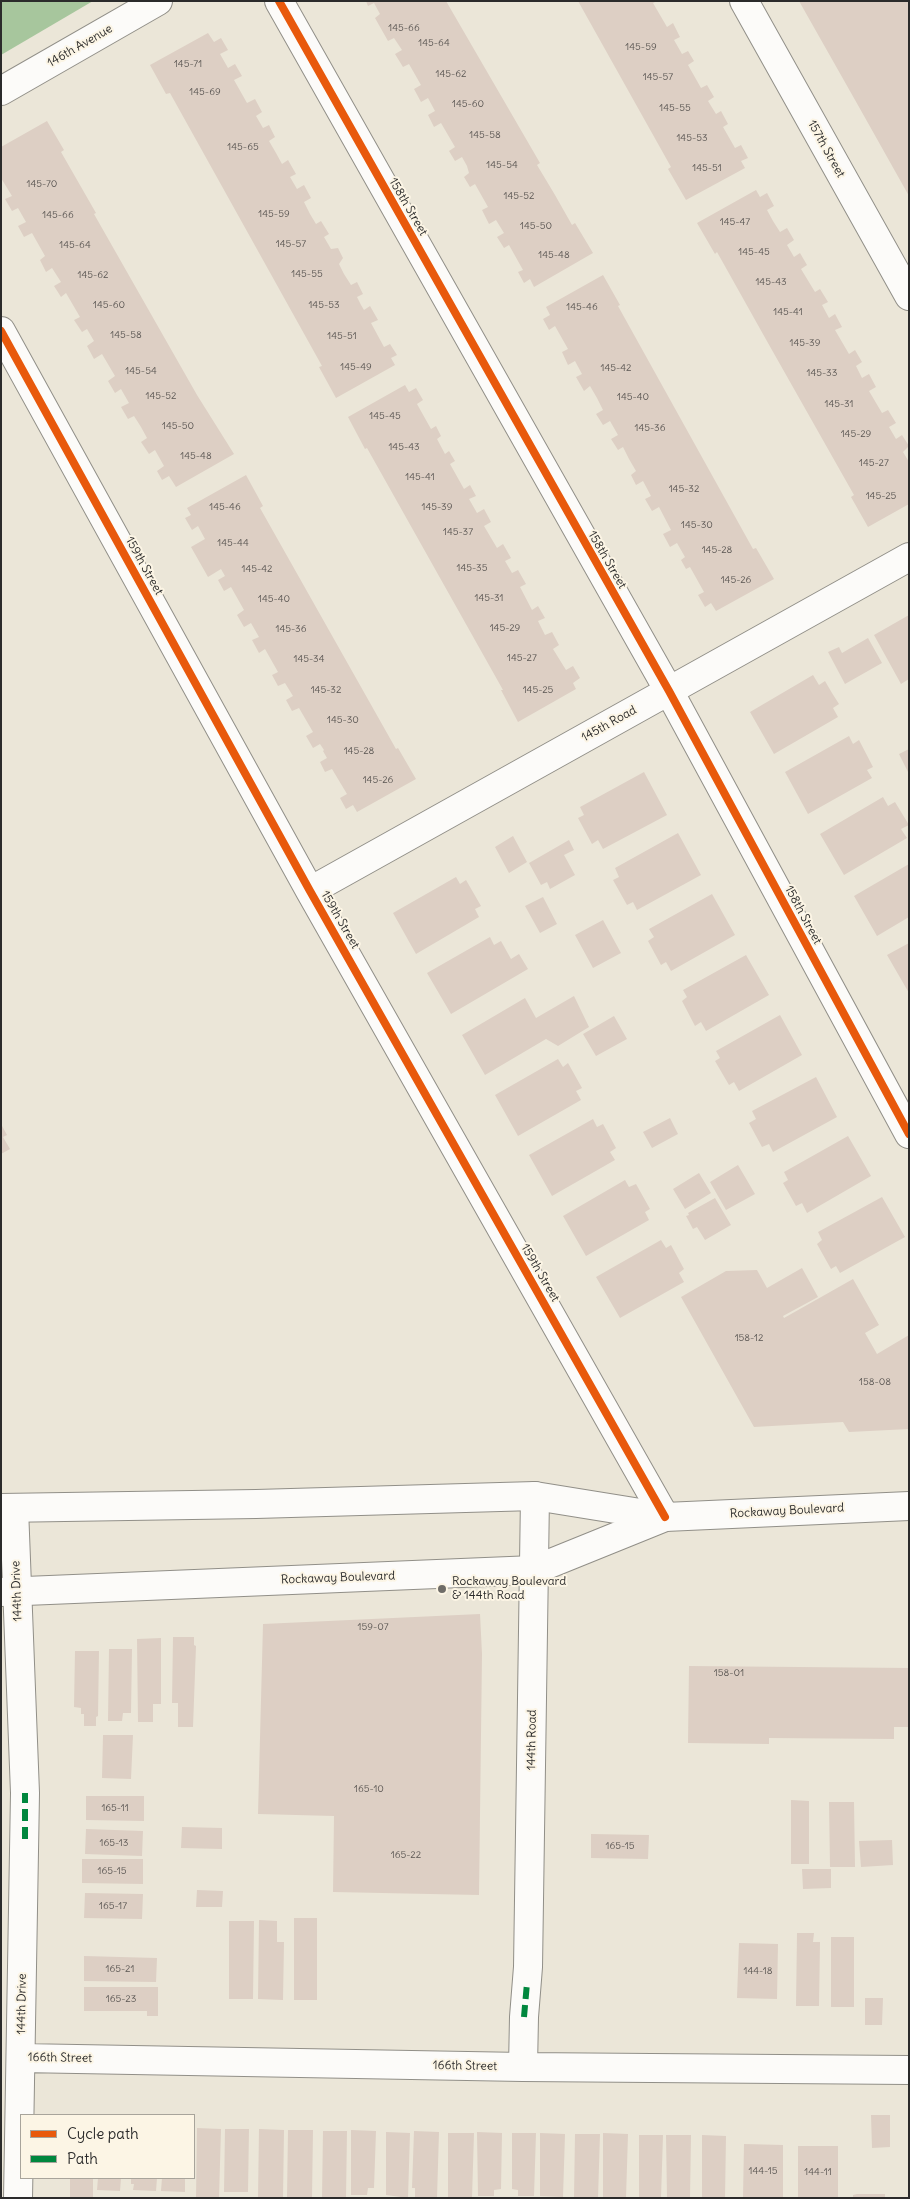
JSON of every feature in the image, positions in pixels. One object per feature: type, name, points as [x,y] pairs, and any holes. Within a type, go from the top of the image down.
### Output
[{"type":"street","name":"146th Avenue","points":[[1,91],[158,1]]},
{"type":"street","name":"158th Street","points":[[278,1],[668,691],[909,1134]]},
{"type":"street","name":"157th Street","points":[[744,1],[909,296]]},
{"type":"street","name":"159th Street","points":[[1,331],[310,891],[666,1517]]},
{"type":"street","name":"145th Road","points":[[310,891],[909,557]]},
{"type":"street","name":"Rockaway Boulevard","points":[[7,1508],[256,1504],[535,1496],[666,1517],[909,1506]]},
{"type":"street","name":"144th Road","points":[[523,2067],[527,1983],[535,1496]]},
{"type":"street","name":"144th Drive","points":[[7,1508],[9,1592],[25,1793],[18,2198]]},
{"type":"street","name":"Rockaway Boulevard","points":[[9,1592],[534,1570],[666,1517]]},
{"type":"street","name":"166th Street","points":[[21,2058],[523,2067],[909,2070]]},
{"type":"green space","points":[[1,1],[93,1],[1,55]]},
{"type":"building","points":[[366,1],[446,1],[540,163],[537,165],[572,225],[575,223],[593,253],[534,287],[530,279],[524,283],[518,272],[523,270],[509,245],[504,248],[497,237],[504,233],[496,220],[489,224],[482,210],[488,207],[475,184],[470,187],[464,177],[469,173],[462,157],[455,161],[449,151],[455,147],[441,123],[434,127],[428,115],[435,111],[428,98],[421,102],[414,89],[421,85],[409,64],[403,67],[395,54],[402,50],[394,38],[388,41],[375,18],[380,14],[374,3],[368,6]]},
{"type":"building","points":[[578,1],[657,1],[653,3],[667,27],[673,23],[680,37],[674,40],[682,54],[688,51],[694,61],[688,65],[701,88],[707,85],[714,97],[708,101],[716,114],[721,111],[728,124],[723,127],[735,148],[741,145],[748,158],[741,161],[745,168],[686,200],[668,169],[671,167]]},
{"type":"building","points":[[799,1],[909,1],[909,196],[859,107]]},
{"type":"building","points":[[208,33],[214,42],[221,38],[228,50],[220,54],[228,68],[235,64],[242,76],[234,80],[247,103],[255,99],[262,112],[256,116],[263,128],[269,125],[275,137],[269,141],[282,164],[288,160],[296,174],[290,177],[297,189],[304,185],[311,198],[304,202],[310,214],[316,224],[321,221],[329,234],[324,237],[331,249],[338,248],[343,258],[339,264],[351,285],[357,282],[363,294],[357,297],[364,310],[370,306],[378,320],[371,323],[384,347],[390,344],[397,355],[391,358],[395,365],[336,398],[319,367],[322,366],[170,93],[166,94],[150,65]]},
{"type":"building","points":[[47,121],[64,150],[61,152],[96,213],[94,214],[197,395],[234,454],[176,487],[169,476],[162,480],[157,471],[164,466],[155,450],[149,454],[141,442],[147,438],[134,416],[128,419],[121,407],[129,403],[121,389],[115,393],[108,381],[115,376],[102,354],[94,359],[87,346],[94,341],[87,329],[82,332],[74,320],[80,317],[66,293],[61,297],[54,286],[61,282],[52,268],[46,272],[40,260],[45,256],[32,233],[24,237],[18,226],[26,222],[18,208],[12,211],[5,199],[12,196],[1,178],[1,147]]},
{"type":"building","points":[[756,190],[760,197],[767,193],[774,206],[767,210],[773,221],[780,232],[787,228],[794,240],[787,245],[794,257],[800,253],[807,265],[801,269],[815,292],[820,289],[828,302],[822,305],[829,318],[835,314],[842,327],[835,330],[849,354],[855,350],[862,362],[856,366],[862,378],[869,374],[876,387],[869,391],[882,413],[888,410],[896,423],[889,427],[896,439],[902,435],[909,446],[903,452],[909,462],[909,504],[868,527],[851,497],[854,495],[717,252],[715,254],[697,223]]},
{"type":"building","points":[[603,275],[620,305],[618,306],[753,549],[756,548],[774,579],[716,611],[711,603],[705,607],[698,595],[704,592],[690,567],[686,569],[681,560],[685,557],[677,543],[670,547],[663,534],[671,530],[659,507],[652,511],[645,499],[651,496],[643,481],[636,485],[631,475],[636,471],[623,447],[618,450],[611,439],[618,435],[610,421],[603,425],[596,414],[603,410],[597,398],[590,386],[584,391],[576,377],[582,374],[575,361],[568,365],[562,352],[568,349],[555,326],[549,330],[543,319],[550,315],[546,307]]},
{"type":"building","points":[[405,385],[409,392],[416,388],[423,400],[417,404],[431,429],[436,426],[441,436],[437,439],[445,454],[449,451],[455,461],[450,464],[464,489],[470,485],[476,496],[469,499],[477,513],[484,509],[491,522],[484,526],[497,548],[503,544],[511,558],[505,561],[512,573],[518,570],[526,584],[520,587],[532,610],[538,606],[545,618],[538,621],[545,635],[552,632],[559,645],[553,649],[566,670],[573,666],[580,678],[573,683],[576,689],[518,722],[501,690],[503,690],[348,417]]},
{"type":"building","points":[[246,475],[263,506],[260,508],[396,749],[398,748],[416,779],[357,812],[353,805],[346,809],[340,798],[347,794],[332,769],[325,772],[320,762],[327,758],[324,750],[320,744],[313,748],[306,736],[313,732],[299,708],[292,711],[286,700],[293,696],[285,683],[278,686],[272,675],[278,672],[265,649],[259,653],[252,640],[259,637],[251,623],[244,627],[237,615],[244,610],[231,587],[224,591],[218,580],[225,576],[221,569],[208,577],[191,547],[205,539],[198,526],[192,530],[185,518],[191,515],[187,508]]},
{"type":"building","points":[[909,615],[909,679],[901,684],[874,635]]},
{"type":"building","points":[[868,638],[882,663],[845,684],[828,652],[839,647],[842,653]]},
{"type":"building","points":[[813,675],[819,685],[825,681],[839,704],[833,708],[838,717],[774,754],[750,712]]},
{"type":"building","points":[[849,736],[853,744],[859,740],[873,767],[867,770],[872,778],[808,814],[785,772]]},
{"type":"building","points":[[909,749],[909,774],[899,754]]},
{"type":"building","points":[[644,772],[667,815],[603,849],[598,840],[592,844],[578,818],[584,815],[580,807]]},
{"type":"building","points":[[883,797],[888,806],[895,802],[909,825],[901,829],[907,838],[844,875],[820,834]]},
{"type":"building","points":[[678,833],[701,875],[637,910],[633,902],[627,905],[613,880],[619,877],[615,868]]},
{"type":"building","points":[[513,836],[527,862],[509,873],[495,847]]},
{"type":"building","points":[[569,840],[574,850],[564,855],[575,875],[550,889],[547,882],[541,885],[529,863]]},
{"type":"building","points":[[909,864],[909,917],[877,936],[854,896]]},
{"type":"building","points":[[456,877],[460,884],[466,880],[481,906],[475,909],[479,917],[416,954],[393,913]]},
{"type":"building","points":[[712,894],[735,935],[671,971],[666,962],[661,965],[648,941],[654,937],[649,929]]},
{"type":"building","points":[[543,897],[557,924],[540,933],[525,906]]},
{"type":"building","points":[[603,920],[621,953],[593,968],[575,935]]},
{"type":"building","points":[[490,937],[494,945],[501,941],[511,959],[519,954],[528,969],[451,1014],[427,973]]},
{"type":"building","points":[[909,943],[909,993],[887,955]]},
{"type":"building","points":[[746,955],[769,995],[706,1031],[701,1022],[695,1026],[682,1001],[687,997],[683,990]]},
{"type":"building","points":[[574,996],[589,1027],[558,1046],[546,1039],[485,1075],[462,1035],[525,998],[536,1018]]},
{"type":"building","points":[[780,1015],[802,1055],[739,1091],[734,1082],[729,1085],[715,1061],[720,1058],[716,1051]]},
{"type":"building","points":[[614,1016],[627,1039],[596,1056],[583,1034]]},
{"type":"building","points":[[558,1059],[563,1067],[568,1063],[582,1088],[576,1091],[581,1100],[518,1136],[495,1095]]},
{"type":"building","points":[[816,1077],[837,1117],[773,1152],[769,1144],[762,1147],[749,1123],[756,1119],[752,1111]]},
{"type":"building","points":[[670,1118],[678,1134],[652,1148],[643,1132]]},
{"type":"building","points":[[593,1119],[597,1127],[603,1124],[616,1148],[610,1152],[615,1160],[552,1196],[529,1155]]},
{"type":"building","points":[[1,1124],[7,1135],[3,1137],[10,1149],[1,1154]]},
{"type":"building","points":[[848,1136],[871,1176],[807,1213],[802,1203],[796,1206],[783,1183],[788,1180],[784,1172]]},
{"type":"building","points":[[738,1165],[755,1194],[726,1210],[710,1182]]},
{"type":"building","points":[[699,1173],[711,1193],[685,1209],[673,1189]]},
{"type":"building","points":[[625,1180],[629,1187],[636,1184],[650,1209],[645,1212],[649,1220],[586,1256],[563,1216]]},
{"type":"building","points":[[882,1197],[905,1237],[840,1273],[836,1266],[831,1269],[817,1244],[822,1240],[818,1232]]},
{"type":"building","points":[[715,1198],[731,1225],[705,1240],[697,1227],[693,1229],[686,1216]]},
{"type":"building","points":[[661,1240],[666,1248],[671,1245],[684,1269],[679,1273],[684,1282],[620,1318],[596,1277]]},
{"type":"building","points":[[802,1268],[818,1297],[783,1316],[784,1318],[853,1279],[879,1325],[865,1333],[877,1354],[909,1335],[909,1429],[849,1432],[843,1422],[754,1427],[681,1297],[726,1271],[757,1270],[767,1288]]},
{"type":"building","points":[[480,1614],[482,1654],[479,1895],[333,1892],[334,1816],[258,1814],[263,1624]]},
{"type":"building","points":[[173,1637],[194,1637],[194,1645],[196,1646],[193,1727],[178,1727],[178,1703],[172,1703]]},
{"type":"building","points":[[161,1638],[161,1704],[153,1704],[153,1722],[138,1722],[137,1639]]},
{"type":"building","points":[[109,1649],[132,1649],[131,1713],[123,1713],[122,1721],[108,1721]]},
{"type":"building","points":[[75,1651],[99,1651],[98,1716],[96,1717],[96,1726],[84,1726],[84,1714],[81,1714],[81,1708],[74,1707]]},
{"type":"building","points":[[689,1666],[909,1668],[909,1727],[894,1727],[894,1739],[769,1738],[769,1744],[688,1743]]},
{"type":"building","points":[[103,1735],[133,1735],[131,1779],[102,1778]]},
{"type":"building","points":[[86,1796],[144,1796],[144,1821],[86,1820]]},
{"type":"building","points":[[791,1800],[809,1801],[809,1864],[791,1864]]},
{"type":"building","points":[[829,1802],[854,1802],[855,1867],[830,1867]]},
{"type":"building","points":[[182,1827],[222,1828],[222,1849],[181,1848]]},
{"type":"building","points":[[86,1829],[143,1831],[142,1856],[85,1854]]},
{"type":"building","points":[[591,1834],[649,1835],[648,1859],[591,1858]]},
{"type":"building","points":[[892,1840],[893,1865],[861,1867],[859,1841]]},
{"type":"building","points":[[82,1859],[143,1859],[143,1884],[82,1883]]},
{"type":"building","points":[[802,1869],[831,1869],[831,1888],[803,1889]]},
{"type":"building","points":[[197,1890],[223,1891],[222,1907],[196,1907]]},
{"type":"building","points":[[85,1893],[143,1894],[142,1919],[84,1918]]},
{"type":"building","points":[[294,1918],[317,1918],[317,2000],[294,2000]]},
{"type":"building","points":[[259,1920],[277,1921],[277,1942],[284,1942],[283,2000],[258,1999]]},
{"type":"building","points":[[229,1921],[254,1921],[253,1999],[229,1999]]},
{"type":"building","points":[[797,1933],[814,1933],[813,1942],[820,1942],[819,2006],[796,2006]]},
{"type":"building","points":[[831,1937],[854,1937],[854,2007],[831,2007]]},
{"type":"building","points":[[739,1943],[778,1944],[777,1999],[737,1998]]},
{"type":"building","points":[[84,1956],[157,1958],[156,1982],[84,1981]]},
{"type":"building","points":[[84,1987],[158,1987],[158,2016],[147,2016],[147,2011],[84,2011]]},
{"type":"building","points":[[865,1998],[883,1998],[882,2025],[865,2025]]},
{"type":"building","points":[[871,2115],[890,2115],[890,2147],[872,2148]]},
{"type":"building","points":[[197,2128],[221,2129],[219,2198],[196,2198]]},
{"type":"building","points":[[225,2129],[249,2129],[248,2192],[224,2192]]},
{"type":"building","points":[[259,2129],[284,2130],[283,2198],[258,2198]]},
{"type":"building","points":[[288,2130],[313,2130],[312,2198],[287,2198]]},
{"type":"building","points":[[351,2130],[376,2131],[374,2188],[368,2188],[367,2195],[351,2195]]},
{"type":"building","points":[[323,2131],[347,2131],[346,2198],[322,2198]]},
{"type":"building","points":[[414,2131],[439,2132],[437,2198],[415,2198],[415,2188],[412,2188]]},
{"type":"building","points":[[386,2132],[410,2133],[408,2198],[386,2195]]},
{"type":"building","points":[[477,2132],[502,2133],[501,2189],[494,2190],[494,2196],[478,2196]]},
{"type":"building","points":[[448,2133],[474,2133],[472,2198],[448,2198]]},
{"type":"building","points":[[512,2133],[536,2133],[534,2196],[518,2196],[518,2190],[512,2189]]},
{"type":"building","points":[[540,2133],[565,2134],[563,2197],[540,2196]]},
{"type":"building","points":[[603,2133],[628,2134],[626,2198],[603,2198]]},
{"type":"building","points":[[575,2134],[600,2134],[598,2198],[574,2197]]},
{"type":"building","points":[[639,2135],[663,2135],[661,2198],[639,2198]]},
{"type":"building","points":[[666,2135],[691,2135],[690,2198],[667,2198]]},
{"type":"building","points":[[702,2135],[726,2136],[725,2198],[702,2198]]},
{"type":"building","points":[[744,2144],[783,2145],[783,2198],[743,2198]]},
{"type":"building","points":[[798,2146],[838,2146],[838,2198],[798,2198]]},
{"type":"building","points":[[70,2179],[93,2179],[93,2198],[70,2198]]},
{"type":"building","points":[[98,2179],[121,2179],[120,2191],[97,2190]]},
{"type":"building","points":[[131,2179],[157,2179],[156,2191],[133,2190],[134,2184],[131,2184]]},
{"type":"building","points":[[162,2179],[185,2179],[185,2192],[161,2191]]},
{"type":"building","points":[[885,2194],[885,2198],[853,2198],[853,2195]]},
{"type":"marked path","points":[[25,1793],[25,1839]]},
{"type":"marked path","points":[[524,2017],[527,1983]]},
{"type":"cycle path","points":[[279,1],[669,691],[909,1134]]},
{"type":"cycle path","points":[[1,331],[310,891],[665,1517]]},
{"type":"place","name":"Rockaway Boulevard & 144th Road","points":[[442,1589]]}]
